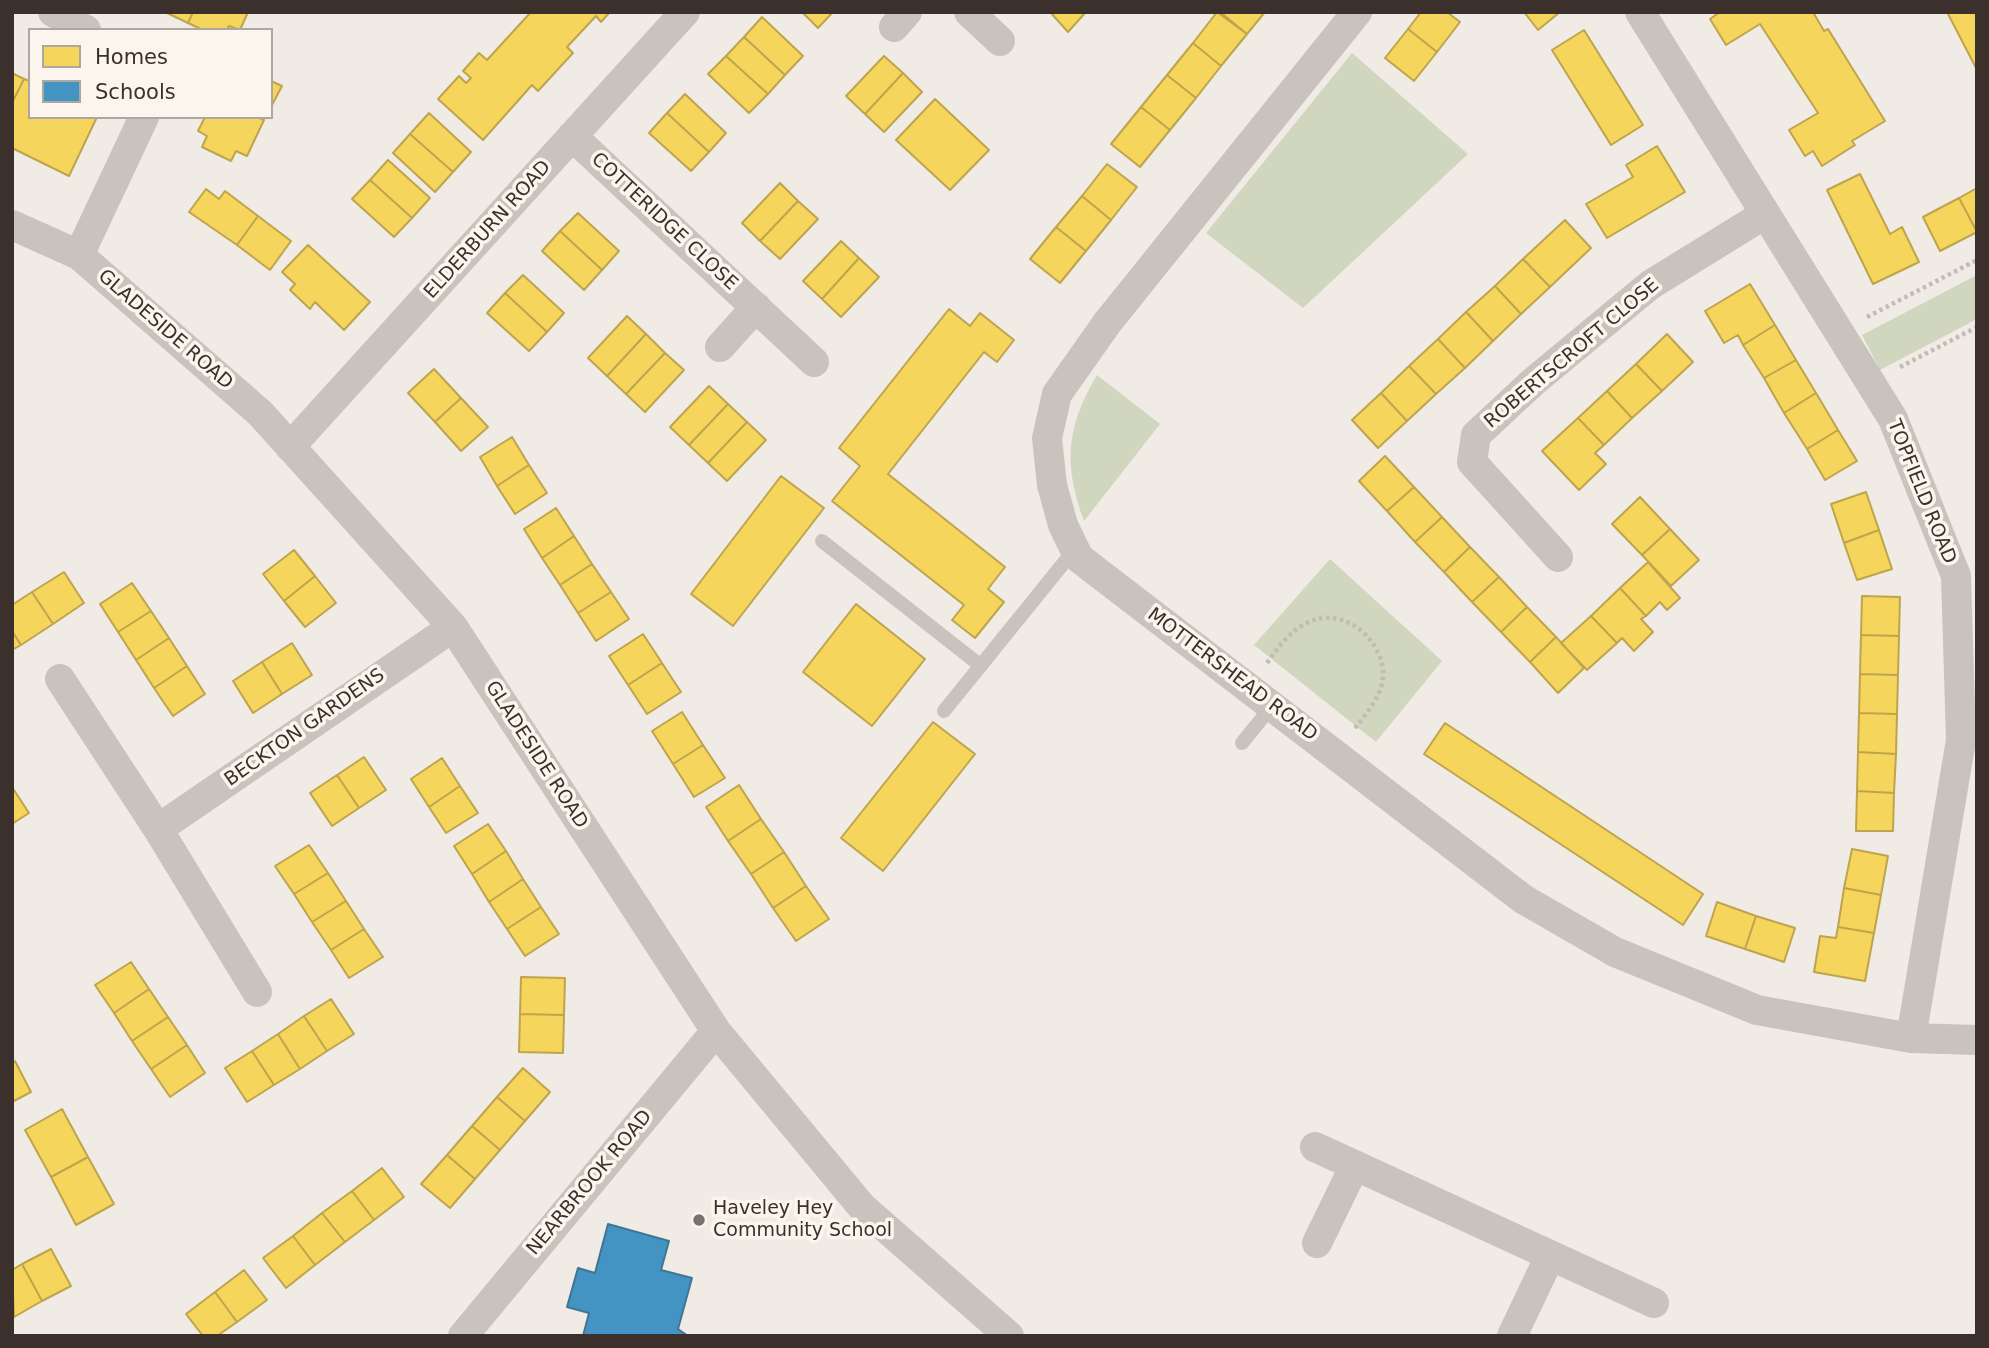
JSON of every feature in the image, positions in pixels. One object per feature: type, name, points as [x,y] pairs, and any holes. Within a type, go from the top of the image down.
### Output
[{"type":"street","points":[[53,12],[82,28]]},
{"type":"street","name":"ELDERBURN ROAD","points":[[290,447],[685,12]]},
{"type":"street","points":[[969,12],[1000,41]]},
{"type":"street","name":"MOTTERSHEAD ROAD","points":[[1357,12],[1107,323],[1057,394],[1046,438],[1052,485],[1063,525],[1079,558],[1523,899],[1615,952],[1757,1010],[1911,1038],[1977,1040]]},
{"type":"street","name":"TOPFIELD ROAD","points":[[1640,12],[1893,419],[1956,576],[1961,740],[1911,1038]]},
{"type":"street","points":[[79,255],[143,119]]},
{"type":"street","name":"COTTERIDGE CLOSE","points":[[572,136],[814,362]]},
{"type":"street","name":"ROBERTSCROFT CLOSE","points":[[1558,557],[1472,462],[1476,435],[1533,382],[1650,285],[1765,214]]},
{"type":"street","name":"GLADESIDE ROAD","points":[[12,225],[79,255],[260,413],[453,627],[716,1031],[862,1207],[1009,1336]]},
{"type":"street","points":[[720,347],[756,307]]},
{"type":"street","name":"BECKTON GARDENS","points":[[158,829],[453,627]]},
{"type":"street","points":[[60,679],[158,829],[257,992]]},
{"type":"street","name":"NEARBROOK ROAD","points":[[463,1336],[716,1031]]},
{"type":"street","points":[[1315,1147],[1654,1303]]},
{"type":"street","points":[[1317,1243],[1354,1165]]},
{"type":"street","points":[[1512,1336],[1550,1256]]},
{"type":"lane","points":[[822,541],[981,666]]},
{"type":"lane","points":[[944,711],[1075,550]]},
{"type":"lane","points":[[1242,743],[1272,706]]},
{"type":"path","points":[[1838,332],[1977,260]]},
{"type":"path","points":[[1870,383],[1977,327]]},
{"type":"path","points":[[1249,688],[1284,640],[1306,622],[1332,617],[1360,627],[1377,647],[1384,673],[1374,703],[1335,754]]},
{"type":"green space","points":[[1352,53],[1468,154],[1303,308],[1206,233]]},
{"type":"green space","points":[[1977,275],[1977,319],[1880,370],[1862,335]]},
{"type":"green space","points":[[1097,375],[1160,424],[1084,521],[1073,481],[1071,446],[1079,412]]},
{"type":"green space","points":[[1330,559],[1442,661],[1376,742],[1254,645]]},
{"type":"building: Homes","points":[[165,12],[193,12],[188,23]]},
{"type":"building: Homes","points":[[193,12],[248,12],[241,28],[199,28],[188,23]]},
{"type":"building: Homes","points":[[531,12],[610,12],[601,22],[596,16],[567,47],[573,53],[538,91],[532,85],[483,140],[438,99],[459,76],[466,83],[471,78],[463,71],[479,53],[487,60]]},
{"type":"building: Homes","points":[[802,12],[833,12],[818,28]]},
{"type":"building: Homes","points":[[1050,12],[1086,12],[1068,32]]},
{"type":"building: Homes","points":[[1217,12],[1247,34],[1221,66],[1193,43]]},
{"type":"building: Homes","points":[[1220,12],[1265,12],[1247,34]]},
{"type":"building: Homes","points":[[1421,12],[1447,12],[1460,22],[1437,52],[1408,29]]},
{"type":"building: Homes","points":[[1524,12],[1560,12],[1538,30]]},
{"type":"building: Homes","points":[[1720,12],[1813,12],[1824,31],[1828,29],[1885,121],[1852,141],[1855,145],[1822,166],[1813,151],[1805,156],[1789,130],[1818,113],[1760,24],[1726,45],[1710,19]]},
{"type":"building: Homes","points":[[1947,12],[1977,12],[1977,68],[1976,68]]},
{"type":"building: Homes","points":[[762,17],[803,56],[785,75],[744,37]]},
{"type":"building: Homes","points":[[1408,29],[1437,52],[1414,81],[1385,58]]},
{"type":"building: Homes","points":[[1584,30],[1643,125],[1611,145],[1552,50]]},
{"type":"building: Homes","points":[[744,37],[785,75],[768,94],[726,56]]},
{"type":"building: Homes","points":[[1193,43],[1221,66],[1196,98],[1167,75]]},
{"type":"building: Homes","points":[[726,56],[768,94],[749,113],[708,74]]},
{"type":"building: Homes","points":[[884,56],[903,73],[865,114],[846,96]]},
{"type":"building: Homes","points":[[12,73],[24,79],[12,103]]},
{"type":"building: Homes","points":[[903,73],[922,92],[884,132],[865,114]]},
{"type":"building: Homes","points":[[1167,75],[1196,98],[1170,130],[1141,107]]},
{"type":"building: Homes","points":[[24,79],[28,80],[28,119],[96,119],[69,176],[12,148],[12,103]]},
{"type":"building: Homes","points":[[273,82],[282,86],[273,103]]},
{"type":"building: Homes","points":[[685,94],[726,133],[709,152],[667,113]]},
{"type":"building: Homes","points":[[935,99],[989,150],[950,190],[896,140]]},
{"type":"building: Homes","points":[[1141,107],[1170,130],[1140,167],[1111,144]]},
{"type":"building: Homes","points":[[429,113],[471,152],[453,172],[410,134]]},
{"type":"building: Homes","points":[[667,113],[709,152],[691,171],[649,133]]},
{"type":"building: Homes","points":[[204,119],[264,120],[247,156],[236,151],[231,161],[202,147],[207,136],[198,131]]},
{"type":"building: Homes","points":[[410,134],[453,172],[435,192],[393,153]]},
{"type":"building: Homes","points":[[1657,146],[1685,192],[1607,238],[1586,204],[1633,177],[1626,165]]},
{"type":"building: Homes","points":[[388,160],[430,198],[412,218],[370,180]]},
{"type":"building: Homes","points":[[1107,164],[1137,187],[1111,220],[1082,196]]},
{"type":"building: Homes","points":[[1860,174],[1890,234],[1902,227],[1919,262],[1873,284],[1827,190]]},
{"type":"building: Homes","points":[[370,180],[412,218],[394,237],[352,199]]},
{"type":"building: Homes","points":[[780,183],[798,201],[760,241],[742,223]]},
{"type":"building: Homes","points":[[1977,188],[1977,232],[1959,198]]},
{"type":"building: Homes","points":[[206,189],[219,199],[225,191],[258,216],[237,245],[189,212]]},
{"type":"building: Homes","points":[[1082,196],[1111,220],[1086,251],[1056,227]]},
{"type":"building: Homes","points":[[1959,198],[1977,232],[1940,251],[1923,217]]},
{"type":"building: Homes","points":[[798,201],[818,219],[780,259],[760,241]]},
{"type":"building: Homes","points":[[578,213],[619,251],[602,270],[560,231]]},
{"type":"building: Homes","points":[[258,216],[291,241],[270,270],[237,245]]},
{"type":"building: Homes","points":[[1565,220],[1591,248],[1550,287],[1523,259]]},
{"type":"building: Homes","points":[[1056,227],[1086,251],[1060,283],[1030,259]]},
{"type":"building: Homes","points":[[560,231],[602,270],[584,290],[542,251]]},
{"type":"building: Homes","points":[[841,241],[859,258],[822,299],[803,281]]},
{"type":"building: Homes","points":[[308,245],[370,302],[344,330],[315,302],[310,309],[290,290],[295,284],[282,272]]},
{"type":"building: Homes","points":[[859,258],[879,277],[841,317],[822,299]]},
{"type":"building: Homes","points":[[1523,259],[1550,287],[1521,314],[1495,286]]},
{"type":"building: Homes","points":[[523,275],[564,313],[547,332],[505,293]]},
{"type":"building: Homes","points":[[1750,284],[1775,325],[1743,345],[1738,335],[1724,343],[1705,311]]},
{"type":"building: Homes","points":[[1495,286],[1521,314],[1493,341],[1466,312]]},
{"type":"building: Homes","points":[[505,293],[547,332],[529,351],[487,313]]},
{"type":"building: Homes","points":[[949,309],[970,326],[980,313],[1014,340],[997,362],[984,352],[888,474],[1005,567],[988,589],[1004,602],[975,638],[952,620],[964,605],[832,501],[860,466],[839,448]]},
{"type":"building: Homes","points":[[1466,312],[1493,341],[1465,368],[1438,339]]},
{"type":"building: Homes","points":[[627,316],[646,334],[607,376],[588,358]]},
{"type":"building: Homes","points":[[1775,325],[1796,360],[1764,378],[1743,345]]},
{"type":"building: Homes","points":[[646,334],[665,353],[626,394],[607,376]]},
{"type":"building: Homes","points":[[1667,334],[1693,362],[1662,391],[1636,364]]},
{"type":"building: Homes","points":[[1438,339],[1465,368],[1436,394],[1409,366]]},
{"type":"building: Homes","points":[[665,353],[684,370],[645,412],[626,394]]},
{"type":"building: Homes","points":[[1796,360],[1816,393],[1784,413],[1764,378]]},
{"type":"building: Homes","points":[[1636,364],[1662,391],[1632,418],[1607,391]]},
{"type":"building: Homes","points":[[1409,366],[1436,394],[1407,421],[1381,393]]},
{"type":"building: Homes","points":[[434,369],[461,398],[435,422],[408,393]]},
{"type":"building: Homes","points":[[709,386],[728,404],[689,445],[670,427]]},
{"type":"building: Homes","points":[[1607,391],[1632,418],[1604,445],[1578,418]]},
{"type":"building: Homes","points":[[1381,393],[1407,421],[1378,448],[1352,420]]},
{"type":"building: Homes","points":[[1816,393],[1838,430],[1807,449],[1784,413]]},
{"type":"building: Homes","points":[[461,398],[488,427],[461,451],[435,422]]},
{"type":"building: Homes","points":[[728,404],[747,422],[708,463],[689,445]]},
{"type":"building: Homes","points":[[1578,418],[1604,445],[1595,453],[1606,464],[1579,490],[1542,451]]},
{"type":"building: Homes","points":[[747,422],[766,440],[727,481],[708,463]]},
{"type":"building: Homes","points":[[1838,430],[1857,461],[1825,480],[1807,449]]},
{"type":"building: Homes","points":[[512,437],[529,465],[497,486],[480,457]]},
{"type":"building: Homes","points":[[1385,456],[1414,487],[1387,511],[1359,481]]},
{"type":"building: Homes","points":[[529,465],[547,493],[515,514],[497,486]]},
{"type":"building: Homes","points":[[781,476],[824,508],[733,626],[691,594]]},
{"type":"building: Homes","points":[[1414,487],[1442,517],[1415,542],[1387,511]]},
{"type":"building: Homes","points":[[1866,492],[1879,530],[1844,543],[1831,504]]},
{"type":"building: Homes","points":[[1640,497],[1670,529],[1642,555],[1612,524]]},
{"type":"building: Homes","points":[[556,508],[574,536],[542,558],[524,529]]},
{"type":"building: Homes","points":[[1442,517],[1470,547],[1444,572],[1415,542]]},
{"type":"building: Homes","points":[[1670,529],[1699,560],[1671,586],[1642,555]]},
{"type":"building: Homes","points":[[1879,530],[1892,569],[1857,580],[1844,543]]},
{"type":"building: Homes","points":[[574,536],[592,564],[560,585],[542,558]]},
{"type":"building: Homes","points":[[1470,547],[1499,577],[1472,602],[1444,572]]},
{"type":"building: Homes","points":[[294,550],[315,576],[284,601],[263,574]]},
{"type":"building: Homes","points":[[1648,562],[1680,598],[1667,610],[1660,602],[1646,616],[1620,588]]},
{"type":"building: Homes","points":[[592,564],[611,592],[578,613],[560,585]]},
{"type":"building: Homes","points":[[64,572],[84,603],[53,624],[32,592]]},
{"type":"building: Homes","points":[[315,576],[336,603],[305,627],[284,601]]},
{"type":"building: Homes","points":[[1499,577],[1527,607],[1501,632],[1472,602]]},
{"type":"building: Homes","points":[[132,583],[151,611],[118,632],[100,604]]},
{"type":"building: Homes","points":[[1620,588],[1646,616],[1641,619],[1653,632],[1634,651],[1622,638],[1617,643],[1591,616]]},
{"type":"building: Homes","points":[[32,592],[53,624],[21,645],[12,631],[12,605]]},
{"type":"building: Homes","points":[[611,592],[629,619],[596,641],[578,613]]},
{"type":"building: Homes","points":[[1862,596],[1900,597],[1899,636],[1861,635]]},
{"type":"building: Homes","points":[[856,604],[925,659],[872,726],[803,672]]},
{"type":"building: Homes","points":[[1527,607],[1556,637],[1530,662],[1501,632]]},
{"type":"building: Homes","points":[[151,611],[169,638],[136,660],[118,632]]},
{"type":"building: Homes","points":[[1591,616],[1617,643],[1587,670],[1561,643]]},
{"type":"building: Homes","points":[[12,631],[21,645],[12,650]]},
{"type":"building: Homes","points":[[643,634],[662,663],[628,685],[609,656]]},
{"type":"building: Homes","points":[[1861,635],[1899,636],[1898,675],[1860,674]]},
{"type":"building: Homes","points":[[1556,637],[1584,668],[1558,693],[1530,662]]},
{"type":"building: Homes","points":[[169,638],[187,666],[154,688],[136,660]]},
{"type":"building: Homes","points":[[292,643],[312,675],[282,694],[262,662]]},
{"type":"building: Homes","points":[[262,662],[282,694],[253,713],[233,681]]},
{"type":"building: Homes","points":[[662,663],[681,692],[647,714],[628,685]]},
{"type":"building: Homes","points":[[187,666],[205,694],[173,716],[154,688]]},
{"type":"building: Homes","points":[[1860,674],[1898,675],[1897,714],[1859,713]]},
{"type":"building: Homes","points":[[682,712],[703,745],[673,764],[652,731]]},
{"type":"building: Homes","points":[[1859,713],[1897,714],[1896,754],[1858,752]]},
{"type":"building: Homes","points":[[933,722],[975,754],[883,871],[841,838]]},
{"type":"building: Homes","points":[[1445,723],[1703,894],[1683,925],[1424,754]]},
{"type":"building: Homes","points":[[703,745],[725,778],[694,797],[673,764]]},
{"type":"building: Homes","points":[[1858,752],[1896,754],[1894,793],[1857,791]]},
{"type":"building: Homes","points":[[364,757],[386,790],[359,808],[337,775]]},
{"type":"building: Homes","points":[[442,758],[460,786],[429,807],[411,779]]},
{"type":"building: Homes","points":[[337,775],[359,808],[332,826],[310,793]]},
{"type":"building: Homes","points":[[739,785],[761,819],[728,841],[706,807]]},
{"type":"building: Homes","points":[[460,786],[478,813],[446,833],[429,807]]},
{"type":"building: Homes","points":[[12,787],[29,813],[12,824]]},
{"type":"building: Homes","points":[[1857,791],[1894,793],[1893,831],[1856,831]]},
{"type":"building: Homes","points":[[761,819],[784,852],[751,874],[728,841]]},
{"type":"building: Homes","points":[[488,824],[506,851],[472,874],[454,846]]},
{"type":"building: Homes","points":[[309,845],[328,873],[294,894],[275,866]]},
{"type":"building: Homes","points":[[1852,849],[1888,856],[1881,895],[1844,888]]},
{"type":"building: Homes","points":[[506,851],[523,879],[489,902],[472,874]]},
{"type":"building: Homes","points":[[784,852],[806,886],[773,908],[751,874]]},
{"type":"building: Homes","points":[[328,873],[346,901],[312,922],[294,894]]},
{"type":"building: Homes","points":[[523,879],[541,907],[507,929],[489,902]]},
{"type":"building: Homes","points":[[806,886],[829,919],[796,941],[773,908]]},
{"type":"building: Homes","points":[[1844,888],[1881,895],[1874,933],[1838,927]]},
{"type":"building: Homes","points":[[346,901],[364,929],[331,950],[312,922]]},
{"type":"building: Homes","points":[[1717,902],[1756,916],[1745,949],[1706,936]]},
{"type":"building: Homes","points":[[541,907],[559,934],[525,956],[507,929]]},
{"type":"building: Homes","points":[[1756,916],[1795,928],[1784,962],[1745,949]]},
{"type":"building: Homes","points":[[1838,927],[1874,933],[1865,981],[1814,972],[1820,936],[1836,938]]},
{"type":"building: Homes","points":[[364,929],[383,957],[349,978],[331,950]]},
{"type":"building: Homes","points":[[131,962],[149,989],[114,1013],[95,985]]},
{"type":"building: Homes","points":[[521,977],[565,978],[564,1015],[520,1014]]},
{"type":"building: Homes","points":[[149,989],[168,1017],[132,1041],[114,1013]]},
{"type":"building: Homes","points":[[331,999],[354,1034],[327,1051],[304,1016]]},
{"type":"building: Homes","points":[[520,1014],[564,1015],[563,1053],[519,1052]]},
{"type":"building: Homes","points":[[304,1016],[327,1051],[300,1069],[278,1034]]},
{"type":"building: Homes","points":[[168,1017],[187,1045],[151,1069],[132,1041]]},
{"type":"building: Homes","points":[[278,1034],[300,1069],[274,1085],[252,1051]]},
{"type":"building: Homes","points":[[187,1045],[205,1073],[170,1097],[151,1069]]},
{"type":"building: Homes","points":[[252,1051],[274,1085],[247,1102],[225,1068]]},
{"type":"building: Homes","points":[[15,1061],[31,1092],[12,1102],[12,1063]]},
{"type":"building: Homes","points":[[523,1068],[550,1092],[525,1121],[497,1097]]},
{"type":"building: Homes","points":[[497,1097],[525,1121],[500,1150],[472,1126]]},
{"type":"building: Homes","points":[[62,1109],[88,1157],[51,1177],[25,1130]]},
{"type":"building: Homes","points":[[472,1126],[500,1150],[475,1179],[447,1155]]},
{"type":"building: Homes","points":[[447,1155],[475,1179],[450,1208],[421,1184]]},
{"type":"building: Homes","points":[[88,1157],[114,1204],[76,1225],[51,1177]]},
{"type":"building: Homes","points":[[382,1168],[404,1197],[374,1220],[352,1191]]},
{"type":"building: Homes","points":[[352,1191],[374,1220],[345,1242],[322,1213]]},
{"type":"building: Homes","points":[[322,1213],[345,1242],[315,1265],[293,1236]]},
{"type":"building: Homes","points":[[293,1236],[315,1265],[286,1288],[263,1258]]},
{"type":"building: Homes","points":[[51,1249],[71,1286],[42,1301],[22,1264]]},
{"type":"building: Homes","points":[[22,1264],[42,1301],[14,1317],[12,1270]]},
{"type":"building: Homes","points":[[244,1270],[267,1300],[237,1322],[215,1292]]},
{"type":"building: Homes","points":[[215,1292],[237,1322],[217,1336],[203,1336],[186,1314]]},
{"type":"building: Schools","points":[[608,1224],[669,1241],[661,1270],[692,1278],[678,1329],[688,1336],[583,1336],[589,1313],[567,1307],[578,1268],[595,1273]]},
{"type":"place","name":"Haveley Hey Community School","points":[[699,1220]]}]
